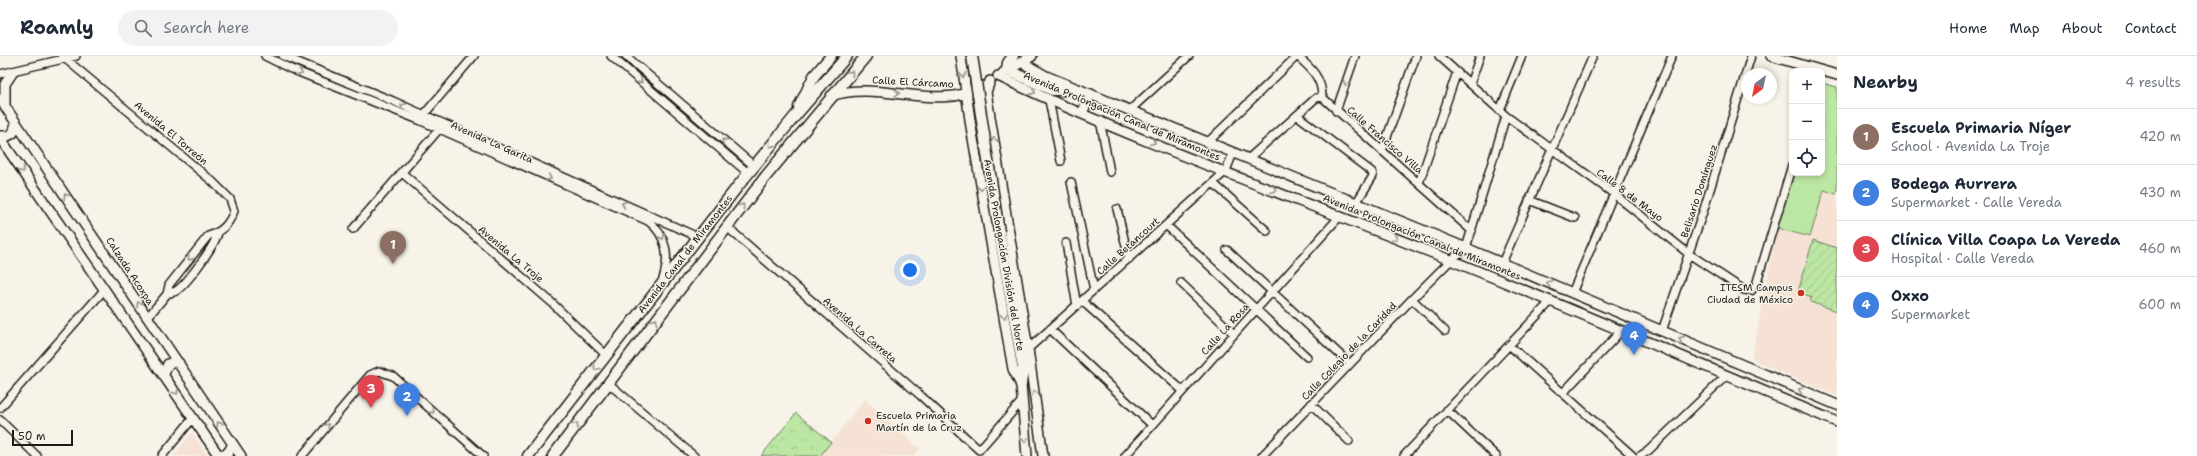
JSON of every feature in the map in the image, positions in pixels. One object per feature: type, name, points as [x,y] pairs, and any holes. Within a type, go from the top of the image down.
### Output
[{"type":"main road","points":[[796,115],[809,84],[831,56]]},
{"type":"main road","name":"Avenida Canal de Miramontes","points":[[528,456],[662,282],[751,170],[847,56]]},
{"type":"main road","name":"Avenida Canal de Miramontes","points":[[553,456],[727,227],[831,96],[866,56]]},
{"type":"main road","points":[[972,56],[999,232],[1023,368],[1021,385]]},
{"type":"main road","points":[[1017,59],[1008,64],[1007,70],[1052,90],[1080,90]]},
{"type":"street","points":[[0,74],[13,72],[64,57],[76,56]]},
{"type":"street","name":"Avenida La Garita","points":[[265,56],[291,69],[441,126],[698,237]]},
{"type":"street","name":"Avenida La Garita","points":[[283,56],[421,118]]},
{"type":"street","points":[[421,118],[474,56]]},
{"type":"street","points":[[611,56],[751,170]]},
{"type":"street","points":[[626,56],[751,170]]},
{"type":"street","name":"Avenida Prolongación División del Norte","points":[[961,56],[965,94],[1013,368],[1021,385],[1027,456]]},
{"type":"street","points":[[1017,59],[1032,56]]},
{"type":"street","points":[[1130,110],[1189,56]]},
{"type":"street","points":[[1208,142],[1297,56],[1317,76],[1322,86],[1322,97],[1316,98],[1298,116],[1248,159]]},
{"type":"street","points":[[1336,111],[1355,56]]},
{"type":"street","points":[[1382,151],[1416,56]]},
{"type":"street","name":"Calle 8 de Mayo","points":[[1439,56],[1506,116],[1614,194],[1689,254],[1744,290],[1751,291],[1756,285],[1789,174]]},
{"type":"street","points":[[1470,84],[1480,56]]},
{"type":"street","points":[[1500,110],[1522,56]]},
{"type":"street","points":[[1502,263],[1593,56]]},
{"type":"street","points":[[1572,293],[1672,56]]},
{"type":"street","name":"Belisario Domínguez","points":[[1662,331],[1689,254],[1751,56]]},
{"type":"street","points":[[1771,56],[1811,68]]},
{"type":"street","name":"Avenida El Torreón","points":[[64,57],[212,181],[230,200],[234,211],[230,222],[218,233],[208,236],[169,285],[167,294],[147,318]]},
{"type":"street","name":"Avenida Prolongación Canal de Miramontes","points":[[1017,59],[1046,76],[1466,248],[1837,405]]},
{"type":"street","name":"Calle El Cárcamo","points":[[831,96],[859,91],[946,96],[965,94],[994,79],[1007,70]]},
{"type":"street","points":[[2,102],[5,84],[13,72]]},
{"type":"street","points":[[1419,183],[1457,72]]},
{"type":"street","points":[[1825,72],[1837,75]]},
{"type":"street","name":"Avenida Prolongación División del Norte","points":[[994,79],[986,92],[1028,349],[1043,456]]},
{"type":"street","name":"Avenida Prolongación Canal de Miramontes","points":[[994,79],[1451,260],[1837,422]]},
{"type":"street","points":[[1082,113],[1091,94]]},
{"type":"street","name":"Calle Francisco Villa","points":[[1322,97],[1472,231]]},
{"type":"street","points":[[1049,100],[1060,161]]},
{"type":"street","name":"Calzada Acoxpa","points":[[2,102],[241,456]]},
{"type":"street","points":[[968,110],[976,105],[989,108]]},
{"type":"street","points":[[1298,116],[1372,172],[1373,176],[1371,181],[1356,203]]},
{"type":"street","points":[[1466,248],[1506,116]]},
{"type":"street","points":[[1100,120],[1110,172]]},
{"type":"street","points":[[2,140],[13,133],[16,123]]},
{"type":"street","points":[[353,229],[441,126]]},
{"type":"street","name":"Avenida La Garita","points":[[441,126],[644,219],[654,226],[662,236],[666,249],[666,263],[662,282]]},
{"type":"street","points":[[2,140],[11,135],[23,133]]},
{"type":"street","points":[[2,140],[219,456],[228,453],[233,444]]},
{"type":"street","name":"Calle Betancourt","points":[[1028,349],[1226,171],[1233,153]]},
{"type":"street","name":"Avenida La Troje","points":[[401,172],[550,301],[606,355]]},
{"type":"street","points":[[1070,182],[1094,290]]},
{"type":"street","points":[[1213,183],[1267,231]]},
{"type":"street","points":[[1529,200],[1575,218]]},
{"type":"street","points":[[1117,209],[1128,259]]},
{"type":"street","name":"Calle La Rosa","points":[[1125,456],[1340,216]]},
{"type":"street","points":[[1166,225],[1307,356]]},
{"type":"street","name":"Avenida La Carreta","points":[[727,227],[920,395],[979,450]]},
{"type":"street","points":[[1066,243],[1080,303],[1183,391]]},
{"type":"street","name":"Calle Colegio de la Caridad","points":[[1262,456],[1412,299],[1451,260],[1466,248]]},
{"type":"street","points":[[1227,250],[1350,364]]},
{"type":"street","points":[[1181,283],[1234,334]]},
{"type":"street","points":[[0,408],[105,289]]},
{"type":"street","points":[[1412,299],[1445,331]]},
{"type":"street","points":[[1404,456],[1550,302]]},
{"type":"street","points":[[1050,329],[1152,425]]},
{"type":"street","points":[[1563,393],[1621,331]]},
{"type":"street","points":[[1509,345],[1633,456]]},
{"type":"street","points":[[157,364],[168,364],[173,355]]},
{"type":"street","points":[[164,374],[168,364],[173,362],[179,363]]},
{"type":"street","points":[[302,456],[370,375],[379,371],[393,376],[483,456]]},
{"type":"street","points":[[1640,456],[1650,454],[1726,376]]},
{"type":"street","points":[[608,383],[694,456]]},
{"type":"street","points":[[974,456],[1022,402]]},
{"type":"street","points":[[1311,404],[1349,441]]},
{"type":"street","points":[[1447,410],[1496,456]]},
{"type":"street","points":[[162,456],[193,418]]},
{"type":"street","points":[[0,420],[37,456]]},
{"type":"street","points":[[228,456],[234,453],[241,456]]},
{"type":"shaded area","name":"ITESM Campus Ciudad de México","points":[[1825,84],[1837,87],[1837,396],[1755,361],[1752,357],[1777,228],[1793,176],[1825,176]]},
{"type":"shaded area","name":"Escuela Primaria Martín de la Cruz","points":[[865,399],[920,449],[913,456],[820,456]]},
{"type":"shaded area","points":[[192,433],[208,456],[173,456],[178,450]]},
{"type":"green space","points":[[1825,84],[1837,87],[1836,194],[1824,190],[1810,237],[1777,228],[1793,176],[1825,176]]},
{"type":"green space","points":[[1813,240],[1837,248],[1837,311],[1810,302],[1812,297],[1798,292]]},
{"type":"green space","points":[[796,413],[831,442],[820,456],[761,456]]},
{"type":"place","name":"Escuela Primaria Níger","points":[[393,264]]},
{"type":"place","name":"ITESM Campus Ciudad de México","points":[[1801,293]]},
{"type":"place","name":"Oxxo","points":[[1634,355]]},
{"type":"place","name":"Clínica Villa Coapa La Vereda","points":[[371,408]]},
{"type":"place","name":"Bodega Aurrera","points":[[407,416]]},
{"type":"place","name":"Escuela Primaria Martín de la Cruz","points":[[868,421]]}]
